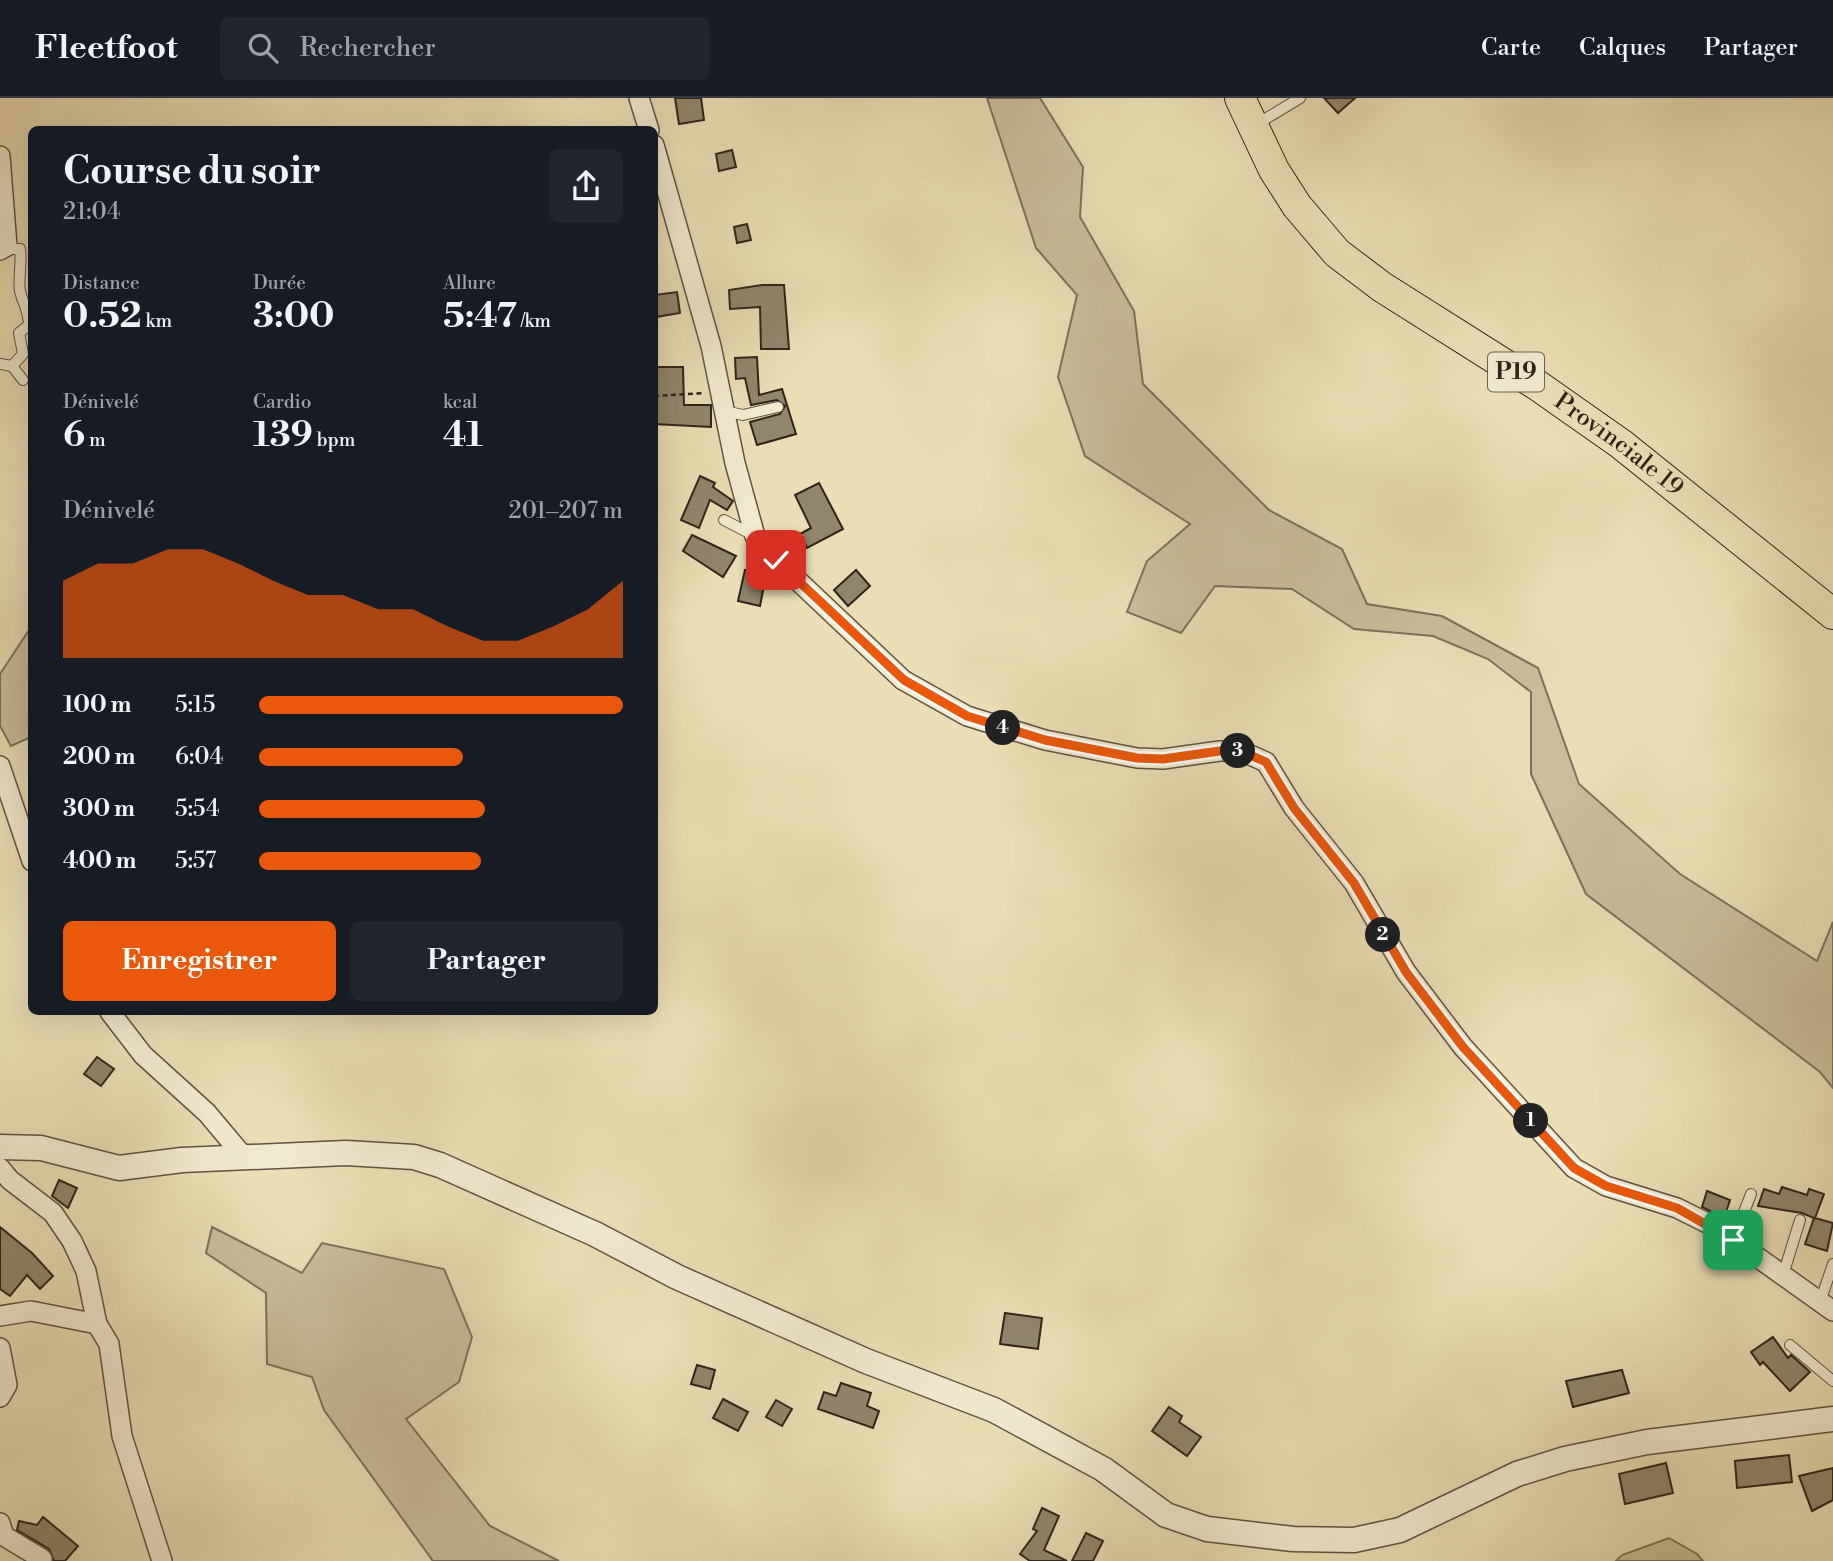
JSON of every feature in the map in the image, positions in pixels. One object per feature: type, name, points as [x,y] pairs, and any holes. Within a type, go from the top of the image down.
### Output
[{"type":"main road","name":"Provinciale 19","points":[[1240,98],[1274,170],[1297,206],[1337,253],[1382,287],[1537,385],[1621,444],[1833,614]]},
{"type":"street","points":[[639,98],[648,126]]},
{"type":"street","points":[[0,156],[5,207],[2,250]]},
{"type":"street","points":[[658,159],[711,346],[755,536],[776,560],[904,680],[967,716],[1045,740],[1137,758],[1163,759],[1220,751],[1241,751],[1266,762],[1294,808],[1354,883],[1406,972],[1463,1047],[1574,1168],[1606,1186],[1677,1208],[1733,1240],[1826,1306]]},
{"type":"street","points":[[0,766],[28,849]]},
{"type":"street","points":[[112,1015],[143,1055],[207,1113],[244,1157]]},
{"type":"street","points":[[0,1147],[48,1149],[119,1168],[182,1160],[386,1154],[414,1157],[440,1165],[595,1234],[715,1294],[866,1361],[994,1410],[1103,1469],[1166,1515],[1207,1529],[1293,1539],[1353,1540],[1401,1530],[1517,1474],[1590,1453],[1647,1442],[1833,1419]]},
{"type":"street","points":[[0,1168],[10,1180],[53,1213],[72,1241],[86,1270],[97,1324],[109,1344],[117,1418],[163,1560]]},
{"type":"street","points":[[0,1316],[31,1311],[97,1324]]},
{"type":"street","points":[[0,1348],[7,1385],[0,1397]]},
{"type":"street","points":[[0,1524],[4,1536],[42,1559]]},
{"type":"lane","points":[[1253,126],[1300,98]]},
{"type":"lane","points":[[2,250],[20,249],[23,271],[19,289],[28,310]]},
{"type":"lane","points":[[12,366],[23,354],[19,333],[28,326]]},
{"type":"lane","points":[[0,365],[12,366],[23,380]]},
{"type":"lane","points":[[722,402],[743,415],[778,407]]},
{"type":"lane","points":[[724,520],[755,536]]},
{"type":"lane","points":[[1733,1240],[1751,1194]]},
{"type":"lane","points":[[1783,1275],[1800,1220]]},
{"type":"lane","points":[[1826,1306],[1833,1264]]},
{"type":"lane","points":[[1790,1345],[1833,1381]]},
{"type":"path","points":[[658,396],[722,402]]},
{"type":"shaded area","points":[[987,98],[1040,98],[1083,167],[1080,217],[1134,311],[1143,384],[1269,510],[1342,549],[1367,604],[1442,616],[1538,668],[1579,784],[1680,874],[1817,961],[1833,922],[1833,1088],[1820,1072],[1586,894],[1531,774],[1531,692],[1488,659],[1433,636],[1354,629],[1292,589],[1215,586],[1181,633],[1127,612],[1147,561],[1190,524],[1085,456],[1058,377],[1077,295],[1036,248]]},
{"type":"shaded area","points":[[28,632],[28,738],[11,746],[0,726],[0,674]]},
{"type":"shaded area","points":[[212,1227],[302,1273],[322,1243],[444,1269],[472,1337],[459,1382],[406,1419],[490,1526],[559,1561],[433,1561],[324,1410],[312,1377],[267,1364],[266,1293],[206,1253]]},
{"type":"shaded area","points":[[1669,1538],[1697,1554],[1703,1561],[1616,1561],[1622,1555]]},
{"type":"building","points":[[675,98],[701,98],[704,120],[679,124]]},
{"type":"building","points":[[1324,98],[1355,98],[1338,113]]},
{"type":"building","points":[[732,150],[736,167],[719,171],[716,154]]},
{"type":"building","points":[[747,224],[751,240],[737,243],[734,227]]},
{"type":"building","points":[[784,285],[789,349],[761,349],[760,307],[730,309],[729,290]]},
{"type":"building","points":[[677,292],[680,313],[658,317],[658,294]]},
{"type":"building","points":[[757,357],[759,395],[782,389],[796,434],[757,445],[750,422],[780,414],[785,406],[777,400],[751,405],[745,378],[736,379],[735,358]]},
{"type":"building","points":[[658,367],[683,367],[684,405],[711,405],[711,427],[658,424]]},
{"type":"building","points":[[700,476],[715,483],[713,487],[733,501],[727,510],[710,500],[699,528],[681,520]]},
{"type":"building","points":[[819,483],[843,529],[807,548],[800,534],[811,528],[795,495]]},
{"type":"building","points":[[692,535],[736,556],[723,577],[683,551]]},
{"type":"building","points":[[745,570],[766,575],[760,606],[738,601]]},
{"type":"building","points":[[856,570],[870,586],[848,606],[834,590]]},
{"type":"building","points":[[97,1057],[114,1069],[101,1086],[84,1074]]},
{"type":"building","points":[[59,1180],[77,1188],[68,1208],[52,1196]]},
{"type":"building","points":[[1782,1187],[1807,1195],[1809,1189],[1824,1194],[1815,1218],[1833,1223],[1827,1251],[1805,1244],[1814,1218],[1802,1213],[1758,1206],[1764,1189],[1779,1194]]},
{"type":"building","points":[[1707,1191],[1730,1200],[1724,1218],[1702,1207]]},
{"type":"building","points":[[0,1227],[32,1253],[53,1276],[40,1289],[27,1275],[10,1296],[0,1289]]},
{"type":"building","points":[[1005,1313],[1042,1318],[1038,1349],[1000,1344]]},
{"type":"building","points":[[1773,1337],[1788,1358],[1791,1355],[1810,1372],[1790,1391],[1763,1362],[1760,1365],[1751,1352]]},
{"type":"building","points":[[697,1365],[715,1370],[710,1389],[691,1384]]},
{"type":"building","points":[[1622,1370],[1629,1393],[1573,1407],[1566,1381]]},
{"type":"building","points":[[841,1383],[871,1393],[867,1406],[879,1411],[873,1428],[818,1409],[824,1392],[836,1396]]},
{"type":"building","points":[[723,1399],[748,1412],[738,1431],[713,1418]]},
{"type":"building","points":[[776,1400],[792,1409],[782,1426],[766,1417]]},
{"type":"building","points":[[1169,1407],[1182,1416],[1179,1422],[1201,1437],[1187,1456],[1152,1431]]},
{"type":"building","points":[[1789,1455],[1792,1482],[1737,1488],[1735,1461]]},
{"type":"building","points":[[1666,1463],[1673,1493],[1625,1504],[1619,1474]]},
{"type":"building","points":[[1833,1468],[1833,1500],[1812,1511],[1799,1476]]},
{"type":"building","points":[[1042,1508],[1059,1516],[1044,1550],[1067,1561],[1030,1561],[1020,1554],[1037,1531],[1033,1529]]},
{"type":"building","points":[[43,1517],[78,1546],[65,1561],[54,1561],[49,1549],[17,1530],[19,1521],[37,1525]]},
{"type":"building","points":[[1086,1533],[1103,1541],[1093,1561],[1072,1561]]},
{"type":"route","points":[[776,560],[904,680],[967,716],[1045,740],[1137,758],[1163,759],[1220,751],[1241,751],[1266,762],[1294,808],[1354,883],[1406,972],[1463,1047],[1574,1168],[1606,1186],[1677,1208],[1715,1227],[1733,1240]]}]
